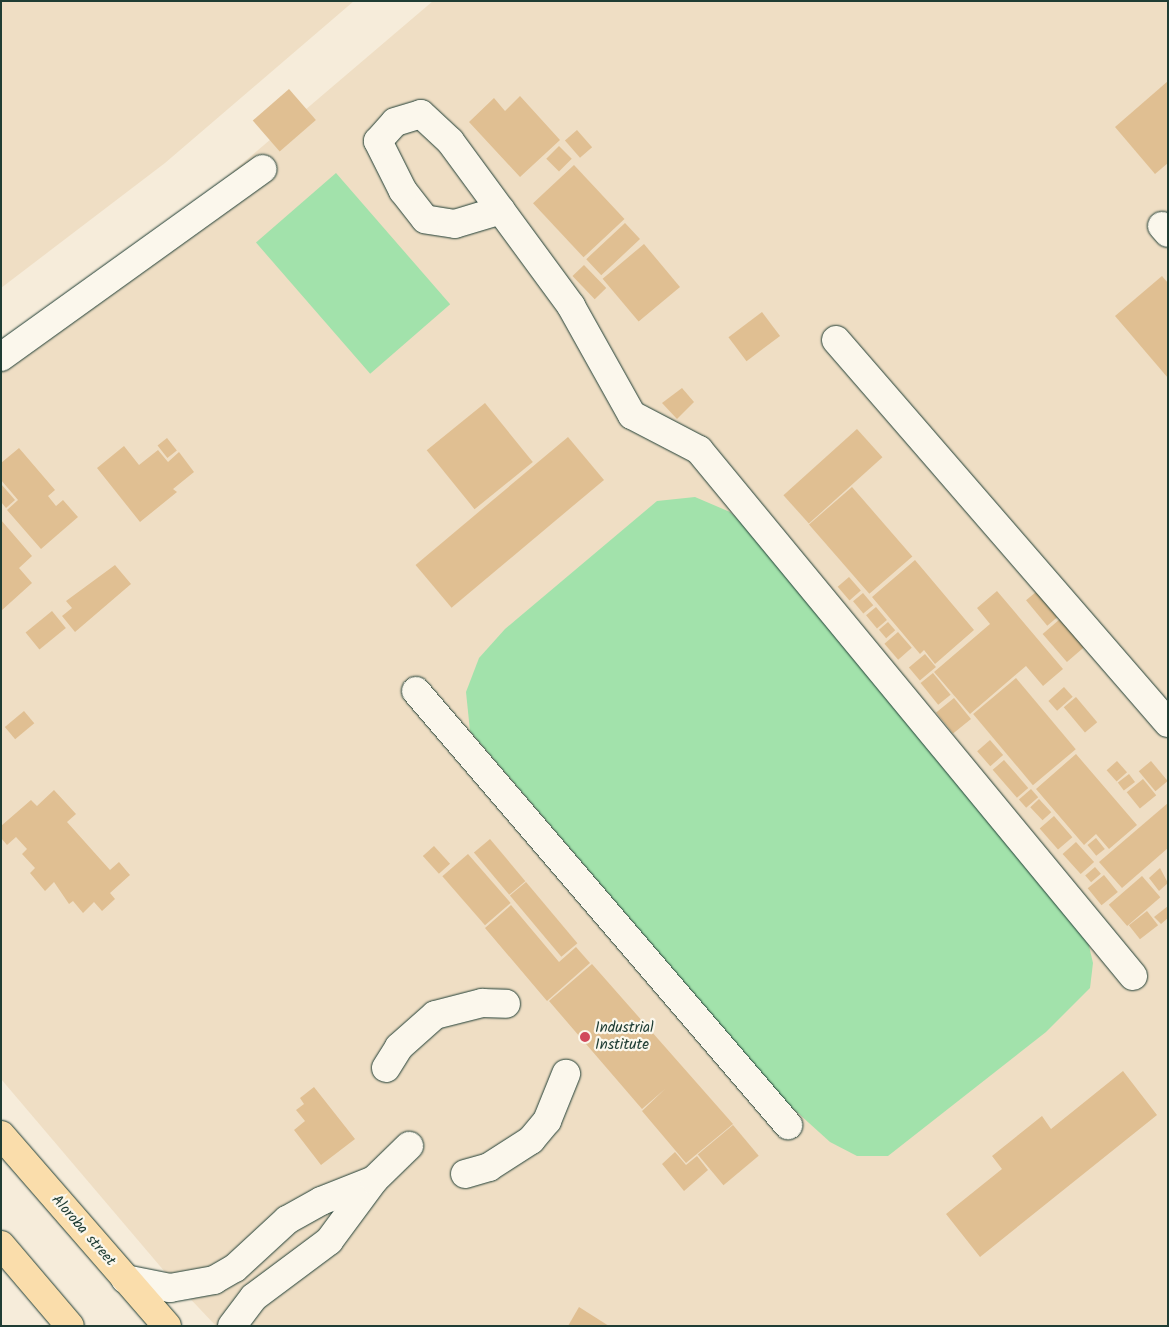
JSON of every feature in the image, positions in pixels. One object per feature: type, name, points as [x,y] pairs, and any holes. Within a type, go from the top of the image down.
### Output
[{"type":"highway","name":"Aloroba street","points":[[1,1135],[167,1326]]},
{"type":"highway","points":[[1,1245],[70,1326]]},
{"type":"lane","points":[[501,210],[455,224],[425,219],[403,191],[378,141],[394,122],[421,114],[450,141],[501,210],[571,306],[632,415],[699,450],[1133,976]]},
{"type":"lane","points":[[1,357],[263,169]]},
{"type":"lane","points":[[836,340],[1168,723]]},
{"type":"lane","points":[[416,691],[788,1125]]},
{"type":"lane","points":[[386,1068],[399,1047],[436,1015],[482,1003],[506,1004]]},
{"type":"lane","points":[[465,1174],[489,1167],[531,1140],[547,1121],[566,1074]]},
{"type":"lane","points":[[232,1326],[254,1297],[329,1240],[374,1180],[409,1146]]},
{"type":"lane","points":[[125,1279],[170,1288],[214,1280],[235,1268],[287,1220],[321,1201],[374,1180]]},
{"type":"shaded area","points":[[1,1],[354,1],[165,163],[1,288]]},
{"type":"shaded area","points":[[433,1],[1168,1],[1168,1326],[216,1326],[165,1272],[1,1079],[1,369]]},
{"type":"green space","points":[[336,173],[450,304],[370,374],[256,243]]},
{"type":"green space","points":[[695,497],[730,512],[753,533],[1085,929],[1093,963],[1090,988],[1046,1032],[888,1156],[857,1156],[830,1142],[788,1104],[470,731],[466,692],[479,658],[505,629],[657,501]]},
{"type":"building","points":[[1168,81],[1168,163],[1155,174],[1115,127]]},
{"type":"building","points":[[289,89],[316,120],[280,151],[253,120]]},
{"type":"building","points":[[520,96],[560,140],[520,177],[469,122],[494,98],[505,111]]},
{"type":"building","points":[[577,130],[592,147],[580,158],[565,140]]},
{"type":"building","points":[[559,146],[572,159],[559,171],[546,159]]},
{"type":"building","points":[[574,165],[624,219],[584,257],[533,203]]},
{"type":"building","points":[[625,223],[640,239],[601,275],[586,259]]},
{"type":"building","points":[[644,244],[680,287],[639,322],[603,279]]},
{"type":"building","points":[[584,265],[606,288],[595,299],[572,276]]},
{"type":"building","points":[[1162,276],[1168,283],[1168,378],[1115,316]]},
{"type":"building","points":[[762,312],[780,336],[747,361],[728,337]]},
{"type":"building","points":[[682,388],[694,402],[677,419],[662,403]]},
{"type":"building","points":[[485,403],[533,462],[475,509],[427,450]]},
{"type":"building","points":[[857,429],[882,457],[809,523],[783,495]]},
{"type":"building","points":[[568,437],[604,480],[452,608],[416,565]]},
{"type":"building","points":[[167,438],[177,451],[167,458],[158,445]]},
{"type":"building","points":[[124,446],[139,465],[158,450],[168,462],[179,452],[194,472],[173,489],[177,492],[140,522],[97,468]]},
{"type":"building","points":[[19,448],[55,490],[48,496],[56,506],[63,500],[78,517],[41,549],[7,510],[18,500],[1,480],[1,463]]},
{"type":"building","points":[[1,484],[15,500],[6,508],[1,502]]},
{"type":"building","points":[[852,487],[912,556],[869,594],[809,524]]},
{"type":"building","points":[[1,520],[32,556],[19,568],[32,583],[1,611]]},
{"type":"building","points":[[915,560],[974,630],[935,664],[924,650],[920,654],[872,597]]},
{"type":"building","points":[[115,565],[131,584],[75,632],[62,616],[72,608],[66,601]]},
{"type":"building","points":[[849,577],[861,591],[849,600],[838,587]]},
{"type":"building","points":[[997,591],[1063,669],[1043,686],[1026,666],[970,714],[934,672],[990,624],[977,608]]},
{"type":"building","points":[[1036,592],[1057,617],[1047,626],[1026,600]]},
{"type":"building","points":[[863,593],[873,605],[863,614],[853,601]]},
{"type":"building","points":[[876,607],[887,620],[877,628],[866,615]]},
{"type":"building","points":[[52,611],[66,628],[39,649],[26,632]]},
{"type":"building","points":[[1060,619],[1084,647],[1067,662],[1043,634]]},
{"type":"building","points":[[888,622],[895,630],[886,638],[879,630]]},
{"type":"building","points":[[898,632],[912,648],[898,660],[884,644]]},
{"type":"building","points":[[925,654],[936,667],[920,681],[909,667]]},
{"type":"building","points":[[933,673],[951,695],[938,705],[921,683]]},
{"type":"building","points":[[1016,678],[1076,749],[1033,785],[973,714]]},
{"type":"building","points":[[1064,687],[1073,697],[1057,711],[1048,701]]},
{"type":"building","points":[[1076,697],[1097,722],[1085,733],[1064,707]]},
{"type":"building","points":[[954,698],[971,719],[953,733],[936,712]]},
{"type":"building","points":[[24,711],[34,723],[15,739],[5,727]]},
{"type":"building","points":[[990,740],[1003,755],[990,766],[977,751]]},
{"type":"building","points":[[1076,754],[1137,825],[1109,849],[1096,834],[1084,845],[1036,789]]},
{"type":"building","points":[[1004,760],[1028,788],[1017,798],[993,770]]},
{"type":"building","points":[[1117,761],[1127,772],[1117,782],[1107,770]]},
{"type":"building","points":[[1151,761],[1168,781],[1155,791],[1139,771]]},
{"type":"building","points":[[1129,774],[1135,782],[1124,790],[1118,782]]},
{"type":"building","points":[[1143,779],[1156,795],[1140,809],[1127,792]]},
{"type":"building","points":[[1031,789],[1038,797],[1026,808],[1019,799]]},
{"type":"building","points":[[54,790],[76,814],[67,822],[110,870],[119,862],[130,875],[110,893],[115,899],[102,911],[94,902],[83,913],[73,901],[69,904],[54,882],[45,891],[30,873],[35,868],[22,854],[27,849],[16,837],[7,845],[1,838],[1,826],[31,800],[37,806]]},
{"type":"building","points":[[1039,799],[1051,812],[1042,820],[1030,807]]},
{"type":"building","points":[[1168,803],[1168,848],[1122,888],[1099,862]]},
{"type":"building","points":[[1054,816],[1072,837],[1058,850],[1040,828]]},
{"type":"building","points":[[1096,838],[1105,849],[1096,856],[1087,845]]},
{"type":"building","points":[[490,839],[525,881],[509,895],[474,852]]},
{"type":"building","points":[[1076,842],[1094,862],[1081,874],[1063,854]]},
{"type":"building","points":[[434,846],[450,864],[439,874],[423,856]]},
{"type":"building","points":[[468,854],[511,903],[485,925],[442,876]]},
{"type":"building","points":[[1095,867],[1101,874],[1091,882],[1085,876]]},
{"type":"building","points":[[1160,868],[1168,883],[1159,891],[1149,878]]},
{"type":"building","points":[[1104,875],[1118,892],[1102,905],[1088,888]]},
{"type":"building","points":[[1142,876],[1160,897],[1127,926],[1109,905]]},
{"type":"building","points":[[526,882],[577,943],[561,957],[510,895]]},
{"type":"building","points":[[511,905],[559,962],[576,947],[590,963],[547,1001],[485,928]]},
{"type":"building","points":[[1168,906],[1168,918],[1161,924],[1154,917]]},
{"type":"building","points":[[1147,911],[1158,925],[1140,939],[1129,925]]},
{"type":"building","points":[[592,964],[733,1124],[686,1163],[642,1111],[665,1089],[642,1109],[549,1001]]},
{"type":"building","points":[[1123,1071],[1157,1115],[980,1257],[946,1214],[1002,1169],[992,1156],[1042,1116],[1051,1129]]},
{"type":"building","points":[[314,1087],[355,1139],[321,1165],[294,1130],[305,1121],[296,1110],[304,1104],[300,1098]]},
{"type":"building","points":[[733,1125],[759,1156],[723,1185],[698,1155]]},
{"type":"building","points":[[675,1152],[686,1165],[697,1156],[708,1170],[684,1191],[662,1164]]},
{"type":"building","points":[[579,1307],[609,1326],[568,1326]]},
{"type":"place","name":"Industrial Institute","points":[[585,1037]]}]
